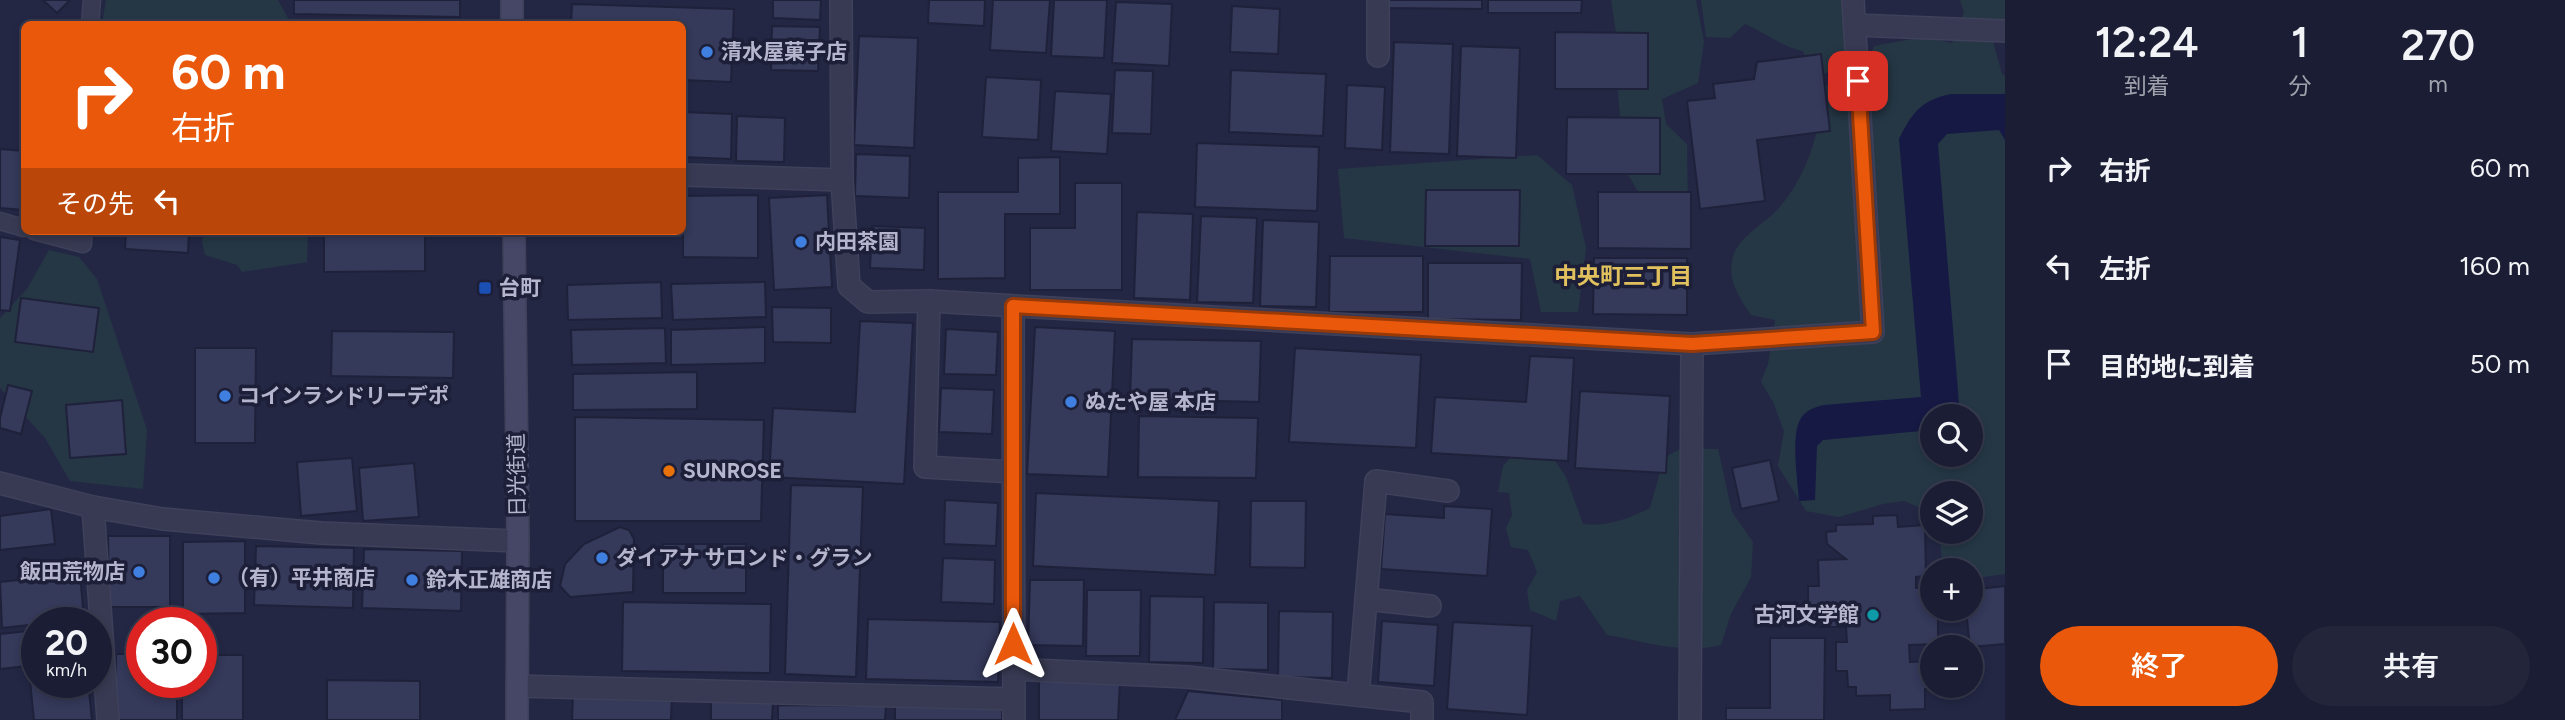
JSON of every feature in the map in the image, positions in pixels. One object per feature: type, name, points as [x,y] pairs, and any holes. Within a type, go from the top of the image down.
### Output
[{"type":"main road","points":[[512,0],[512,21]]},
{"type":"main road","name":"日光街道","points":[[514,235],[517,720]]},
{"type":"street","points":[[841,0],[842,180],[849,286],[868,302],[929,301],[1692,344],[1873,332],[1853,0]]},
{"type":"street","points":[[1378,0],[1378,57]]},
{"type":"street","points":[[1855,25],[2005,31]]},
{"type":"street","points":[[686,175],[842,180]]},
{"type":"street","points":[[929,301],[925,467],[1013,472]]},
{"type":"street","points":[[517,686],[1014,710],[1013,306]]},
{"type":"street","points":[[1690,720],[1692,344]]},
{"type":"street","points":[[1358,695],[1376,481],[1448,491]]},
{"type":"street","points":[[0,483],[93,507],[163,519],[308,531],[518,541]]},
{"type":"street","points":[[93,507],[108,720]]},
{"type":"street","points":[[1366,599],[1430,606]]},
{"type":"street","points":[[1013,668],[1187,677],[1422,702],[1422,720]]},
{"type":"lane","points":[[90,21],[92,0]]},
{"type":"lane","points":[[0,221],[21,227]]},
{"type":"lane","points":[[49,235],[83,244],[83,235]]},
{"type":"shaded area","points":[[106,0],[278,0],[289,20],[294,21],[102,21]]},
{"type":"shaded area","points":[[1611,0],[1696,0],[1704,42],[1698,83],[1662,99],[1666,124],[1687,144],[1688,213],[1660,205],[1637,190],[1625,169],[1617,83],[1618,46]]},
{"type":"shaded area","points":[[1701,0],[1850,0],[1848,64],[1814,78],[1803,51],[1789,47],[1745,24],[1730,38],[1706,37]]},
{"type":"shaded area","points":[[1960,0],[2005,0],[2005,30],[1993,42],[2002,74],[2005,76],[2005,574],[1983,577],[1983,558],[1942,558],[1940,544],[1983,544],[1983,481],[1920,481],[1920,508],[1904,501],[1883,504],[1839,517],[1806,511],[1778,466],[1784,431],[1773,402],[1761,382],[1768,364],[1775,320],[1751,315],[1736,290],[1731,269],[1739,245],[1777,210],[1804,168],[1816,136],[1822,86],[1835,84],[1867,65],[1874,46],[1923,37],[1952,43],[1964,13]]},
{"type":"shaded area","points":[[1951,94],[2005,94],[2005,140],[1999,130],[1947,134],[1938,144],[1959,404],[1920,404],[1920,431],[1823,440],[1817,446],[1815,500],[1799,501],[1796,436],[1805,413],[1824,405],[1921,397],[1899,139],[1919,109]]},
{"type":"shaded area","points":[[1537,155],[1572,185],[1586,248],[1578,312],[1541,312],[1530,259],[1344,238],[1338,169]]},
{"type":"shaded area","points":[[203,235],[308,235],[307,262],[242,272],[237,265],[205,255]]},
{"type":"shaded area","points":[[49,250],[79,257],[97,279],[147,430],[143,489],[70,481],[45,438],[0,388],[0,318],[27,289]]},
{"type":"shaded area","points":[[1680,449],[1718,449],[1732,512],[1753,542],[1751,577],[1731,614],[1721,645],[1678,648],[1607,635],[1580,596],[1560,601],[1556,621],[1530,610],[1527,590],[1537,572],[1528,550],[1511,547],[1506,528],[1512,515],[1509,493],[1498,492],[1503,466],[1515,453],[1554,459],[1566,477],[1583,524],[1592,525],[1617,521],[1650,508],[1664,458]]},
{"type":"building","points":[[43,0],[70,0],[57,13]]},
{"type":"building","points":[[294,0],[460,0],[460,17],[294,14]]},
{"type":"building","points":[[773,0],[821,0],[820,20],[773,18]]},
{"type":"building","points":[[929,0],[985,0],[984,26],[928,23]]},
{"type":"building","points":[[993,0],[1050,0],[1046,53],[990,50]]},
{"type":"building","points":[[1054,0],[1107,0],[1104,58],[1051,56]]},
{"type":"building","points":[[1389,0],[1482,0],[1482,9],[1389,8]]},
{"type":"building","points":[[1488,0],[1582,0],[1581,13],[1488,13]]},
{"type":"building","points":[[1116,2],[1172,4],[1169,66],[1112,63]]},
{"type":"building","name":"清水屋菓子店","points":[[572,4],[734,9],[731,82],[686,80],[686,21],[571,21]]},
{"type":"building","points":[[1232,6],[1280,9],[1278,54],[1230,52]]},
{"type":"building","points":[[772,26],[820,27],[818,71],[771,70]]},
{"type":"building","points":[[1555,32],[1648,33],[1648,89],[1555,89]]},
{"type":"building","points":[[859,36],[918,38],[914,148],[854,145]]},
{"type":"building","points":[[1394,42],[1453,44],[1449,154],[1390,152]]},
{"type":"building","points":[[1461,46],[1520,48],[1516,158],[1457,156]]},
{"type":"building","points":[[1821,54],[1830,131],[1757,140],[1765,201],[1700,209],[1687,101],[1715,98],[1713,84],[1754,79],[1757,62]]},
{"type":"building","points":[[1115,70],[1153,71],[1151,134],[1112,133]]},
{"type":"building","points":[[1231,70],[1326,74],[1323,136],[1229,132]]},
{"type":"building","points":[[986,77],[1041,80],[1038,140],[982,137]]},
{"type":"building","points":[[1347,85],[1385,87],[1382,150],[1345,148]]},
{"type":"building","points":[[1055,91],[1111,94],[1107,154],[1051,151]]},
{"type":"building","points":[[686,112],[732,114],[731,159],[686,157]]},
{"type":"building","points":[[737,116],[785,118],[784,162],[736,161]]},
{"type":"building","points":[[1567,117],[1660,118],[1660,174],[1566,174]]},
{"type":"building","points":[[1197,143],[1319,147],[1317,211],[1195,207]]},
{"type":"building","points":[[0,149],[21,151],[21,210],[0,208]]},
{"type":"building","points":[[856,154],[910,156],[909,198],[855,196]]},
{"type":"building","points":[[1060,157],[1060,214],[1005,214],[1005,278],[938,279],[938,192],[1018,192],[1018,158]]},
{"type":"building","points":[[1075,183],[1122,183],[1122,290],[1030,290],[1030,228],[1075,228]]},
{"type":"building","points":[[1426,190],[1520,190],[1519,246],[1425,246]]},
{"type":"building","points":[[1598,192],[1691,192],[1691,249],[1598,248]]},
{"type":"building","points":[[758,195],[758,258],[683,257],[686,196]]},
{"type":"building","name":"内田茶園","points":[[827,195],[832,287],[774,290],[769,198]]},
{"type":"building","points":[[1137,212],[1193,214],[1190,300],[1134,298]]},
{"type":"building","points":[[1201,216],[1257,218],[1253,303],[1197,302]]},
{"type":"building","points":[[1263,220],[1319,222],[1316,307],[1260,306]]},
{"type":"building","points":[[872,226],[925,228],[924,270],[870,268]]},
{"type":"building","points":[[126,235],[189,235],[188,253],[125,249]]},
{"type":"building","points":[[324,235],[425,235],[425,271],[324,272]]},
{"type":"building","points":[[0,237],[20,240],[10,311],[0,310]]},
{"type":"building","points":[[1330,256],[1423,256],[1423,312],[1329,312]]},
{"type":"building","points":[[1594,258],[1687,258],[1687,315],[1593,314]]},
{"type":"building","points":[[1428,263],[1522,263],[1521,320],[1428,319]]},
{"type":"building","points":[[661,282],[662,318],[568,320],[567,285]]},
{"type":"building","points":[[765,282],[766,317],[673,320],[671,284]]},
{"type":"building","points":[[21,298],[99,308],[93,352],[15,342]]},
{"type":"building","points":[[772,307],[831,308],[831,343],[773,342]]},
{"type":"building","points":[[860,321],[913,323],[904,484],[769,477],[773,408],[855,412]]},
{"type":"building","points":[[765,327],[765,363],[671,365],[671,330]]},
{"type":"building","name":"ぬたや屋 本店","points":[[1035,327],[1115,331],[1108,477],[1027,474]]},
{"type":"building","points":[[665,328],[666,363],[572,365],[571,330]]},
{"type":"building","points":[[946,329],[998,332],[996,375],[944,374]]},
{"type":"building","points":[[332,331],[454,332],[453,378],[331,376]]},
{"type":"building","points":[[1132,339],[1261,341],[1259,402],[1130,399]]},
{"type":"building","name":"コインランドリーデポ","points":[[195,348],[256,348],[255,443],[195,443]]},
{"type":"building","points":[[1295,348],[1421,355],[1416,448],[1289,442]]},
{"type":"building","points":[[1530,356],[1574,358],[1568,461],[1431,453],[1435,397],[1526,402]]},
{"type":"building","points":[[697,372],[697,409],[573,410],[573,374]]},
{"type":"building","points":[[8,385],[32,391],[21,434],[0,428]]},
{"type":"building","points":[[941,388],[994,390],[992,434],[939,432]]},
{"type":"building","points":[[1580,391],[1670,396],[1666,473],[1575,468]]},
{"type":"building","points":[[122,400],[126,454],[70,458],[66,405]]},
{"type":"building","points":[[1139,416],[1258,418],[1256,478],[1138,477]]},
{"type":"building","name":"SUNROSE","points":[[575,417],[764,420],[761,521],[575,521]]},
{"type":"building","points":[[352,458],[357,511],[301,516],[297,462]]},
{"type":"building","points":[[1770,460],[1779,501],[1741,509],[1732,468]]},
{"type":"building","points":[[414,463],[419,517],[363,521],[359,468]]},
{"type":"building","points":[[791,485],[863,487],[856,677],[785,674]]},
{"type":"building","points":[[1036,493],[1219,501],[1215,575],[1033,566]]},
{"type":"building","points":[[945,500],[998,503],[996,546],[944,544]]},
{"type":"building","points":[[1251,501],[1306,501],[1305,568],[1250,567]]},
{"type":"building","points":[[1444,506],[1492,509],[1487,576],[1381,569],[1385,514],[1444,518]]},
{"type":"building","points":[[51,509],[55,544],[0,550],[0,516]]},
{"type":"building","name":"古河文学館","points":[[1897,515],[1898,527],[1920,525],[1920,544],[1925,544],[1926,558],[1920,558],[1920,577],[1916,577],[1916,588],[1920,588],[1920,621],[1938,621],[1938,635],[1920,635],[1920,645],[1909,645],[1910,662],[1920,662],[1920,698],[1925,698],[1925,709],[1890,710],[1890,695],[1856,696],[1856,687],[1848,687],[1847,671],[1836,671],[1836,642],[1847,642],[1846,627],[1819,627],[1818,621],[1808,620],[1808,586],[1819,586],[1818,560],[1846,559],[1827,544],[1826,532],[1836,531],[1836,525],[1873,524],[1873,516]]},
{"type":"building","name":"ダイアナ サロンド・グラン","points":[[620,527],[629,530],[634,539],[633,592],[570,597],[560,586],[565,564],[584,544]]},
{"type":"building","name":"飯田荒物店","points":[[108,536],[170,536],[170,607],[109,607]]},
{"type":"building","name":"（有）平井商店","points":[[245,541],[245,613],[217,613],[217,607],[183,607],[183,542]]},
{"type":"building","points":[[663,544],[746,544],[746,593],[663,593]]},
{"type":"building","points":[[256,546],[354,548],[353,608],[254,605]]},
{"type":"building","name":"鈴木正雄商店","points":[[364,549],[462,551],[461,611],[362,608]]},
{"type":"building","points":[[943,558],[995,560],[994,604],[941,602]]},
{"type":"building","points":[[80,573],[83,607],[21,607],[21,626],[2,628],[0,582]]},
{"type":"building","points":[[1030,580],[1084,580],[1083,646],[1028,645]]},
{"type":"building","points":[[2005,586],[2005,644],[1983,646],[1983,635],[1969,635],[1967,621],[1983,621],[1983,589]]},
{"type":"building","points":[[1087,590],[1141,590],[1140,656],[1086,656]]},
{"type":"building","points":[[1150,596],[1204,597],[1203,663],[1149,662]]},
{"type":"building","points":[[623,602],[771,604],[770,673],[622,671]]},
{"type":"building","points":[[1214,602],[1268,603],[1268,670],[1213,669]]},
{"type":"building","points":[[1279,611],[1333,612],[1332,678],[1278,677]]},
{"type":"building","points":[[868,619],[1000,622],[998,682],[866,679]]},
{"type":"building","points":[[1382,621],[1438,625],[1434,686],[1378,682]]},
{"type":"building","points":[[1453,622],[1532,626],[1527,715],[1447,709]]},
{"type":"building","points":[[21,632],[21,667],[0,669],[0,634]]},
{"type":"building","points":[[1770,638],[1825,638],[1824,720],[1726,720],[1726,708],[1770,708]]},
{"type":"building","points":[[116,654],[126,654],[126,698],[177,698],[177,720],[116,720]]},
{"type":"building","points":[[217,655],[243,655],[243,720],[182,720],[182,698],[217,698]]},
{"type":"building","points":[[327,680],[420,681],[420,720],[327,720]]},
{"type":"building","points":[[1039,680],[1120,682],[1118,720],[1039,720]]},
{"type":"building","points":[[1188,691],[1282,700],[1282,720],[1175,720]]},
{"type":"building","points":[[573,695],[672,696],[671,720],[572,720]]},
{"type":"building","points":[[32,698],[90,698],[92,720],[34,720]]},
{"type":"building","points":[[711,699],[773,700],[772,720],[711,720]]},
{"type":"building","points":[[778,705],[886,706],[885,720],[778,720]]},
{"type":"building","points":[[895,707],[1002,707],[1002,720],[895,720]]},
{"type":"place","name":"清水屋菓子店","points":[[707,52]]},
{"type":"place","name":"内田茶園","points":[[801,242]]},
{"type":"place","name":"台町","points":[[485,288]]},
{"type":"place","name":"コインランドリーデポ","points":[[225,396]]},
{"type":"place","name":"ぬたや屋 本店","points":[[1071,402]]},
{"type":"place","name":"SUNROSE","points":[[669,471]]},
{"type":"place","name":"ダイアナ サロンド・グラン","points":[[602,558]]},
{"type":"place","name":"飯田荒物店","points":[[139,572]]},
{"type":"place","name":"（有）平井商店","points":[[214,578]]},
{"type":"place","name":"鈴木正雄商店","points":[[412,580]]},
{"type":"place","name":"古河文学館","points":[[1873,615]]},
{"type":"district","name":"中央町三丁目","points":[[1623,276]]},
{"type":"route","points":[[1013,644],[1013,306],[1692,344],[1873,332],[1858,81]]}]
